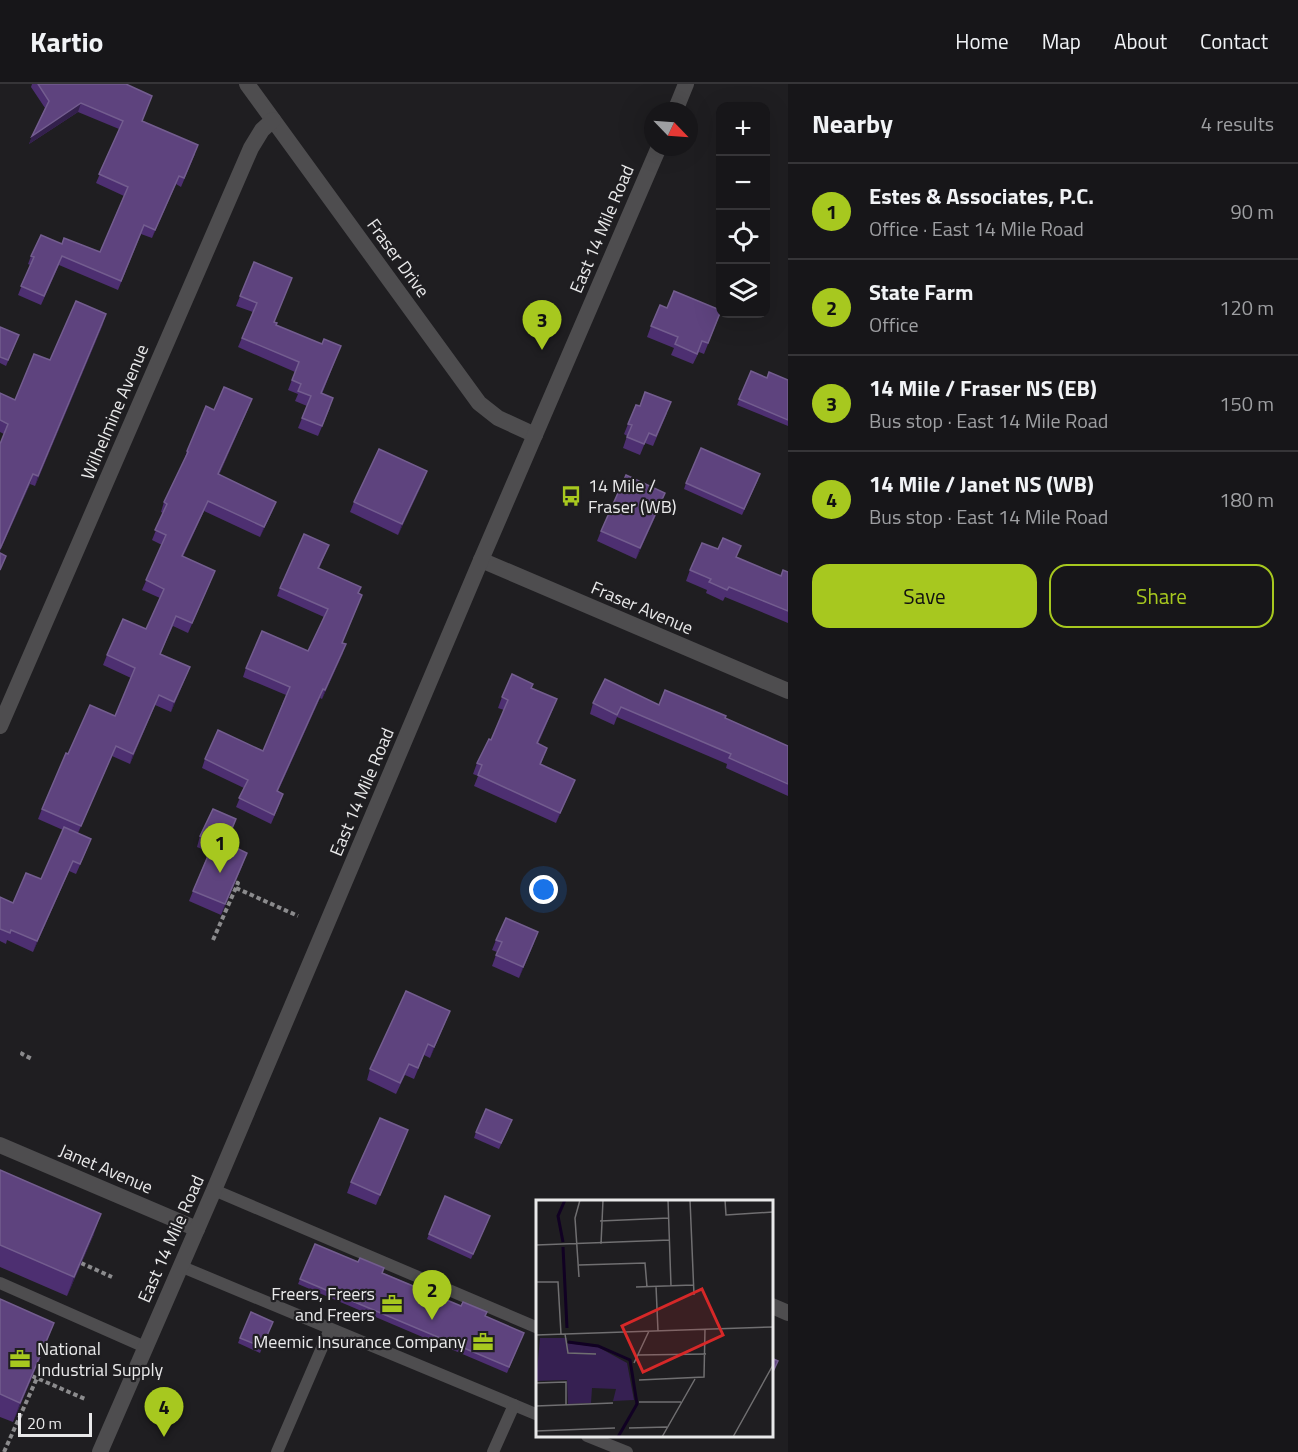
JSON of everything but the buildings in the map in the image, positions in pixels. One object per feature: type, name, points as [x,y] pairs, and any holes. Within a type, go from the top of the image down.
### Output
[{"type":"street","name":"Fraser Drive","points":[[247,84],[479,403],[498,418],[535,435]]},
{"type":"street","points":[[679,102],[686,84]]},
{"type":"street","name":"Wilhelmine Avenue","points":[[0,726],[251,148],[262,130],[273,120]]},
{"type":"street","name":"East 14 Mile Road","points":[[100,1452],[655,156]]},
{"type":"street","name":"Fraser Avenue","points":[[481,560],[788,691]]},
{"type":"street","name":"Janet Avenue","points":[[0,1145],[197,1229]]},
{"type":"street","points":[[773,1307],[788,1313]]},
{"type":"lane","points":[[214,1190],[536,1328]]},
{"type":"lane","points":[[180,1266],[536,1415]]},
{"type":"lane","points":[[0,1283],[145,1347]]},
{"type":"lane","points":[[277,1452],[330,1329]]},
{"type":"lane","points":[[493,1452],[514,1405]]},
{"type":"lane","points":[[590,1437],[627,1452]]},
{"type":"path","points":[[213,940],[238,883],[235,882]]},
{"type":"path","points":[[236,888],[298,916]]},
{"type":"path","points":[[23,1052],[22,1054],[32,1059]]},
{"type":"path","points":[[81,1263],[112,1277]]},
{"type":"path","points":[[4,1452],[35,1377],[85,1399]]},
{"type":"place","name":"14 Mile / Fraser NS (EB)","points":[[542,350]]},
{"type":"place","name":"14 Mile / Fraser (WB)","points":[[571,496]]},
{"type":"place","name":"Estes & Associates, P.C.","points":[[220,873]]},
{"type":"place","name":"Freers, Freers and Freers","points":[[392,1304]]},
{"type":"place","name":"State Farm","points":[[432,1320]]},
{"type":"place","name":"Meemic Insurance Company","points":[[483,1342]]},
{"type":"place","name":"National Industrial Supply","points":[[20,1359]]},
{"type":"place","name":"14 Mile / Janet NS (WB)","points":[[164,1437]]}]
